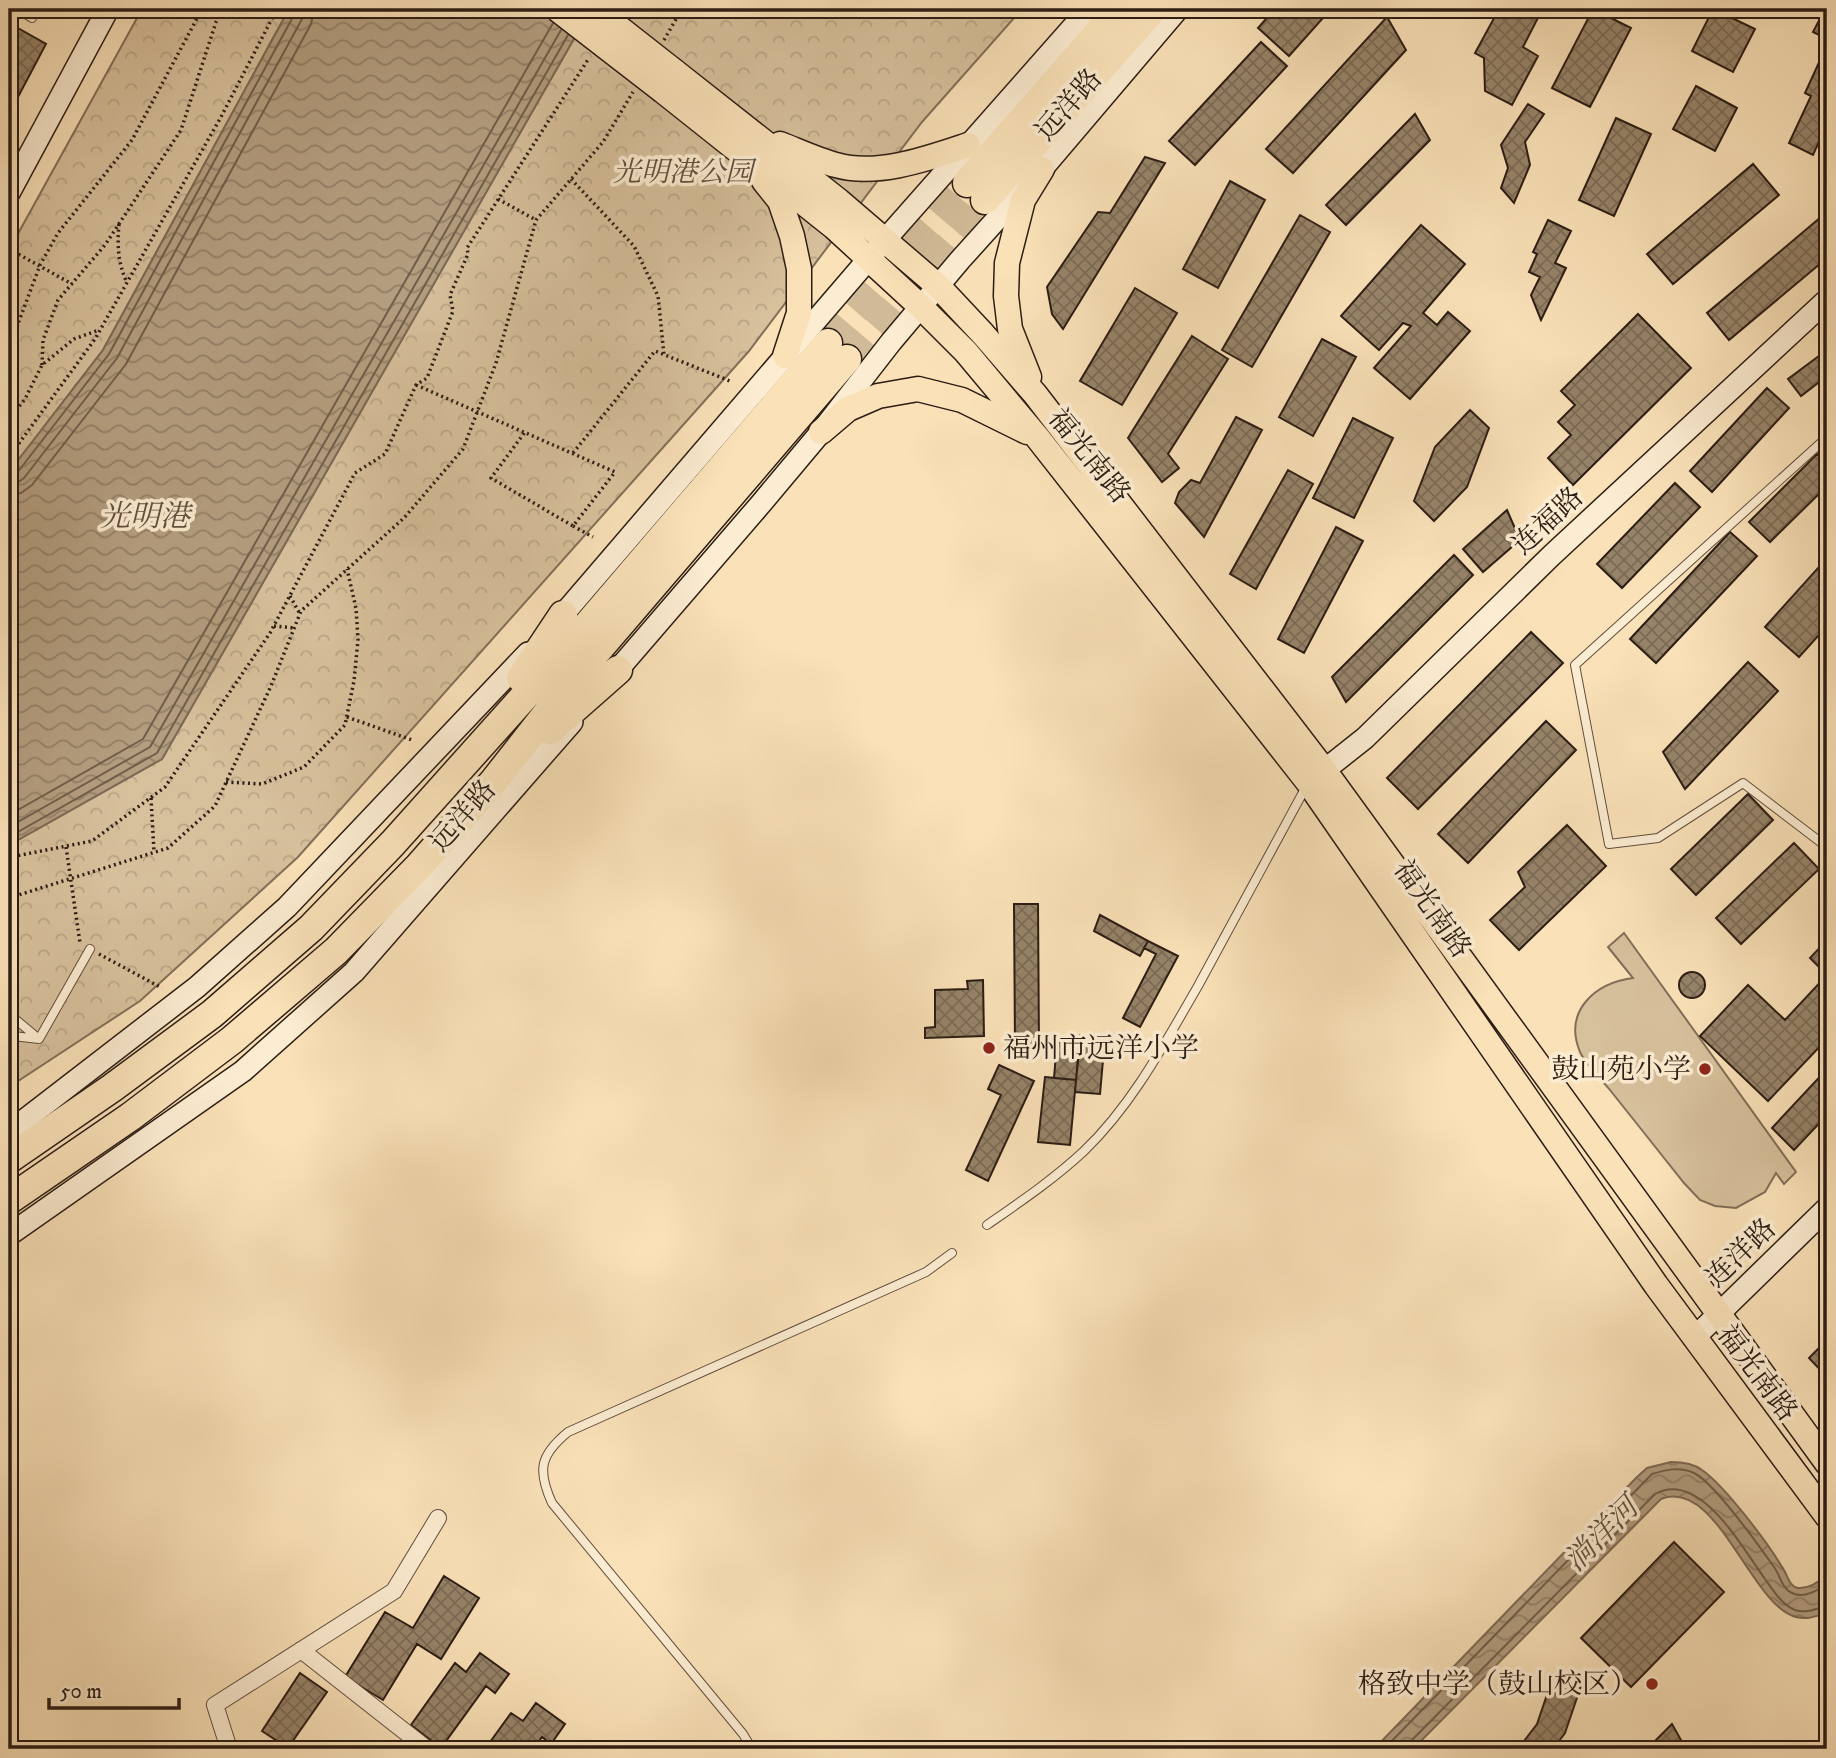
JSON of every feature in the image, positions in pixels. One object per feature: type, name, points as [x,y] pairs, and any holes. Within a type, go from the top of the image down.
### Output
[{"type":"highway","name":"远洋路","points":[[1119,9],[976,192],[1153,9]]},
{"type":"highway","name":"远洋路","points":[[9,1159],[212,1014],[311,928],[393,843],[837,351],[494,781],[419,866],[336,951],[232,1041],[9,1200]]},
{"type":"highway","points":[[466,759],[563,615]]},
{"type":"highway","points":[[494,781],[618,670]]},
{"type":"main road","points":[[9,192],[108,9]]},
{"type":"main road","points":[[557,9],[668,81],[751,145],[877,250]]},
{"type":"main road","points":[[595,9],[668,81]]},
{"type":"main road","points":[[9,1132],[197,987],[287,908],[563,615],[968,145],[1089,9]]},
{"type":"main road","points":[[9,1235],[243,1071],[354,972],[618,670],[821,432],[938,286],[1178,9]]},
{"type":"main road","points":[[751,145],[838,166],[863,167],[918,162],[968,145]]},
{"type":"main road","points":[[751,145],[780,201],[799,269],[799,313],[785,356]]},
{"type":"main road","points":[[1035,394],[1010,329],[1006,296],[1007,263],[1023,200],[1042,169]]},
{"type":"main road","name":"福光南路","points":[[877,250],[938,286],[984,334],[1035,394],[1827,1463]]},
{"type":"main road","name":"福光南路","points":[[877,250],[921,307],[966,352],[1037,437],[1316,776],[1693,1338],[1827,1516]]},
{"type":"main road","name":"连福路","points":[[1316,776],[1366,738],[1532,574],[1827,300]]},
{"type":"main road","points":[[821,432],[848,409],[878,396],[918,389],[962,400],[1037,437]]},
{"type":"main road","name":"连洋路","points":[[1693,1338],[1827,1208]]},
{"type":"street","points":[[229,1749],[215,1705],[394,1591],[438,1518]]},
{"type":"street","points":[[301,1650],[427,1749]]},
{"type":"lane","points":[[18,9],[32,18]]},
{"type":"lane","points":[[1827,443],[1824,440],[1575,664],[1609,844],[1658,838],[1743,783],[1827,847]]},
{"type":"lane","points":[[987,1225],[1036,1191],[1085,1150],[1126,1102],[1163,1047],[1316,776]]},
{"type":"lane","points":[[39,1039],[90,949]]},
{"type":"lane","points":[[9,1014],[39,1039]]},
{"type":"lane","points":[[9,1040],[13,1036],[39,1039]]},
{"type":"lane","points":[[752,1749],[743,1734],[552,1503],[544,1485],[542,1465],[551,1446],[568,1432],[926,1272],[953,1253]]},
{"type":"path","points":[[9,348],[40,265],[58,233],[132,140],[202,9]]},
{"type":"path","points":[[9,419],[25,399],[42,365],[43,340],[58,300],[104,245],[181,130],[216,22],[223,9]]},
{"type":"path","points":[[9,457],[101,329],[221,117],[277,9]]},
{"type":"path","points":[[663,42],[682,9]]},
{"type":"path","points":[[9,861],[16,856],[92,841],[165,787],[274,626],[355,473],[385,454],[416,385],[428,378],[453,311],[450,295],[468,254],[467,248],[591,55]]},
{"type":"path","points":[[9,898],[168,848],[215,806],[271,686],[300,614],[404,517],[463,449],[496,363],[536,220],[603,142],[636,87]]},
{"type":"path","points":[[571,179],[634,246],[658,296],[664,355]]},
{"type":"path","points":[[498,199],[536,220]]},
{"type":"path","points":[[119,222],[117,240],[120,265],[127,283]]},
{"type":"path","points":[[9,249],[72,284]]},
{"type":"path","points":[[42,365],[74,339],[101,329]]},
{"type":"path","points":[[573,453],[655,351],[730,381]]},
{"type":"path","points":[[416,385],[615,472],[573,526]]},
{"type":"path","points":[[526,432],[491,478],[593,537]]},
{"type":"path","points":[[226,782],[262,784],[304,767],[345,725],[358,640],[356,608],[347,569]]},
{"type":"path","points":[[290,596],[300,614]]},
{"type":"path","points":[[274,626],[294,628]]},
{"type":"path","points":[[347,717],[412,740]]},
{"type":"path","points":[[151,797],[153,852]]},
{"type":"path","points":[[66,847],[80,943],[162,988]]},
{"type":"green space","points":[[142,9],[289,9],[103,350],[9,472],[9,250]]},
{"type":"green space","name":"光明港公园","points":[[591,9],[1022,9],[922,122],[749,351],[298,857],[140,1001],[9,1087],[9,845],[162,759]]},
{"type":"green space","points":[[1624,933],[1796,1172],[1784,1184],[1776,1173],[1765,1192],[1736,1208],[1715,1206],[1700,1200],[1583,1057],[1576,1037],[1579,1012],[1586,1001],[1606,986],[1633,978],[1608,947]]},
{"type":"water","name":"光明港","points":[[289,9],[591,9],[162,759],[9,845],[9,472],[103,350]]},
{"type":"water","name":"淌洋河","points":[[1671,1462],[1687,1463],[1699,1468],[1722,1488],[1756,1530],[1795,1587],[1810,1586],[1827,1575],[1827,1613],[1800,1618],[1780,1608],[1764,1591],[1716,1524],[1699,1507],[1681,1497],[1661,1499],[1413,1749],[1374,1749],[1636,1478],[1647,1468]]},
{"type":"building","points":[[1275,9],[1331,9],[1289,56],[1258,28]]},
{"type":"building","points":[[1499,9],[1542,10],[1523,47],[1538,56],[1512,105],[1485,91],[1484,58],[1475,53]]},
{"type":"building","points":[[1593,9],[1631,28],[1590,107],[1552,88]]},
{"type":"building","points":[[1713,9],[1755,29],[1733,72],[1692,51]]},
{"type":"building","points":[[1827,9],[1827,39],[1813,32]]},
{"type":"building","points":[[1387,17],[1406,50],[1293,173],[1266,149]]},
{"type":"building","points":[[9,23],[46,44],[9,114]]},
{"type":"building","points":[[1261,42],[1287,66],[1195,165],[1169,141]]},
{"type":"building","points":[[1827,45],[1827,124],[1813,155],[1789,143],[1811,96],[1805,93]]},
{"type":"building","points":[[1696,86],[1737,108],[1715,151],[1673,129]]},
{"type":"building","points":[[1528,104],[1544,114],[1525,142],[1530,165],[1514,203],[1501,188],[1508,168],[1501,145]]},
{"type":"building","points":[[1415,114],[1430,140],[1346,225],[1326,205]]},
{"type":"building","points":[[1616,118],[1651,134],[1614,216],[1579,200]]},
{"type":"building","points":[[1145,157],[1165,163],[1063,329],[1052,314],[1047,287],[1098,212],[1110,213]]},
{"type":"building","points":[[1753,164],[1779,195],[1673,284],[1647,254]]},
{"type":"building","points":[[1230,181],[1265,200],[1218,288],[1183,269]]},
{"type":"building","points":[[1827,212],[1827,258],[1729,340],[1707,313]]},
{"type":"building","points":[[1300,215],[1330,232],[1252,367],[1222,350]]},
{"type":"building","points":[[1548,220],[1571,231],[1555,263],[1566,268],[1541,320],[1531,295],[1540,277],[1529,272],[1537,254],[1533,252]]},
{"type":"building","points":[[1421,225],[1465,264],[1423,313],[1437,325],[1448,312],[1470,331],[1410,399],[1374,368],[1411,326],[1403,323],[1379,350],[1341,316]]},
{"type":"building","points":[[1135,288],[1177,313],[1122,405],[1080,381]]},
{"type":"building","points":[[1638,314],[1691,368],[1573,485],[1548,458],[1571,435],[1558,422],[1575,405],[1561,391]]},
{"type":"building","points":[[1192,336],[1228,359],[1168,454],[1179,468],[1162,482],[1128,438]]},
{"type":"building","points":[[1322,339],[1356,357],[1313,436],[1279,417]]},
{"type":"building","points":[[1827,350],[1827,376],[1801,396],[1788,379]]},
{"type":"building","points":[[1767,388],[1789,408],[1712,492],[1690,471]]},
{"type":"building","points":[[1470,410],[1489,428],[1467,487],[1434,521],[1414,501],[1435,447]]},
{"type":"building","points":[[1236,417],[1262,430],[1204,537],[1175,503],[1179,492],[1191,480],[1200,483]]},
{"type":"building","points":[[1353,418],[1393,438],[1354,518],[1313,498]]},
{"type":"building","points":[[1817,454],[1827,464],[1827,486],[1770,542],[1749,522]]},
{"type":"building","points":[[1288,470],[1313,484],[1256,589],[1230,574]]},
{"type":"building","points":[[1675,483],[1700,507],[1622,588],[1597,564]]},
{"type":"building","points":[[1507,510],[1520,540],[1483,572],[1463,549]]},
{"type":"building","points":[[1336,527],[1363,541],[1304,653],[1278,639]]},
{"type":"building","points":[[1730,532],[1757,556],[1656,663],[1630,639]]},
{"type":"building","points":[[1454,555],[1473,575],[1346,702],[1332,677]]},
{"type":"building","points":[[1827,558],[1827,626],[1799,657],[1765,627]]},
{"type":"building","points":[[1531,632],[1563,663],[1418,809],[1387,778]]},
{"type":"building","points":[[1748,662],[1778,691],[1685,789],[1663,752]]},
{"type":"building","points":[[1546,721],[1576,750],[1468,863],[1438,834]]},
{"type":"building","points":[[1748,794],[1773,820],[1696,895],[1671,869]]},
{"type":"building","points":[[1567,825],[1606,866],[1519,950],[1490,920],[1525,887],[1518,872]]},
{"type":"building","points":[[1794,843],[1819,869],[1741,944],[1716,918]]},
{"type":"building","points":[[1014,904],[1038,904],[1039,1046],[1015,1046]]},
{"type":"building","points":[[1100,915],[1148,941],[1140,956],[1094,931]]},
{"type":"building","points":[[1827,940],[1827,975],[1810,958]]},
{"type":"building","points":[[1148,941],[1178,956],[1140,1027],[1123,1018],[1156,954],[1144,948]]},
{"type":"building","points":[[1692,972],[1701,976],[1705,985],[1701,994],[1692,998],[1683,994],[1679,985],[1683,976]]},
{"type":"building","points":[[1827,975],[1827,1043],[1825,1041],[1768,1101],[1700,1036],[1748,985],[1785,1020]]},
{"type":"building","points":[[983,980],[984,1036],[925,1038],[925,1028],[935,1027],[935,990],[968,989],[967,981]]},
{"type":"building","points":[[1080,1035],[1105,1038],[1100,1094],[1075,1092]]},
{"type":"building","points":[[1057,1042],[1080,1044],[1076,1080],[1054,1078]]},
{"type":"building","points":[[999,1065],[1034,1081],[988,1181],[966,1170],[1001,1095],[988,1089]]},
{"type":"building","points":[[1827,1069],[1827,1115],[1794,1150],[1772,1128]]},
{"type":"building","points":[[1045,1077],[1076,1080],[1070,1145],[1038,1142]]},
{"type":"building","points":[[1827,1340],[1827,1377],[1809,1358]]},
{"type":"building","points":[[1674,1542],[1724,1592],[1631,1687],[1581,1638]]},
{"type":"building","points":[[444,1576],[479,1598],[441,1659],[417,1644],[383,1700],[345,1677],[385,1612],[413,1628]]},
{"type":"building","points":[[480,1653],[509,1674],[495,1693],[486,1686],[441,1748],[411,1725],[455,1663],[466,1672]]},
{"type":"building","points":[[300,1673],[327,1692],[290,1745],[296,1749],[274,1749],[277,1741],[262,1731]]},
{"type":"building","points":[[1582,1683],[1565,1733],[1553,1749],[1518,1749],[1537,1724],[1550,1686]]},
{"type":"building","points":[[536,1703],[565,1724],[551,1744],[542,1737],[533,1749],[485,1749],[511,1713],[523,1721]]},
{"type":"building","points":[[1672,1724],[1686,1749],[1647,1749]]},
{"type":"tunnel","points":[[828,343],[967,183]]},
{"type":"tunnel","points":[[847,359],[985,200]]},
{"type":"place","name":"福州市远洋小学","points":[[989,1048]]},
{"type":"place","name":"鼓山苑小学","points":[[1705,1069]]},
{"type":"place","name":"格致中学（鼓山校区）","points":[[1652,1684]]}]
